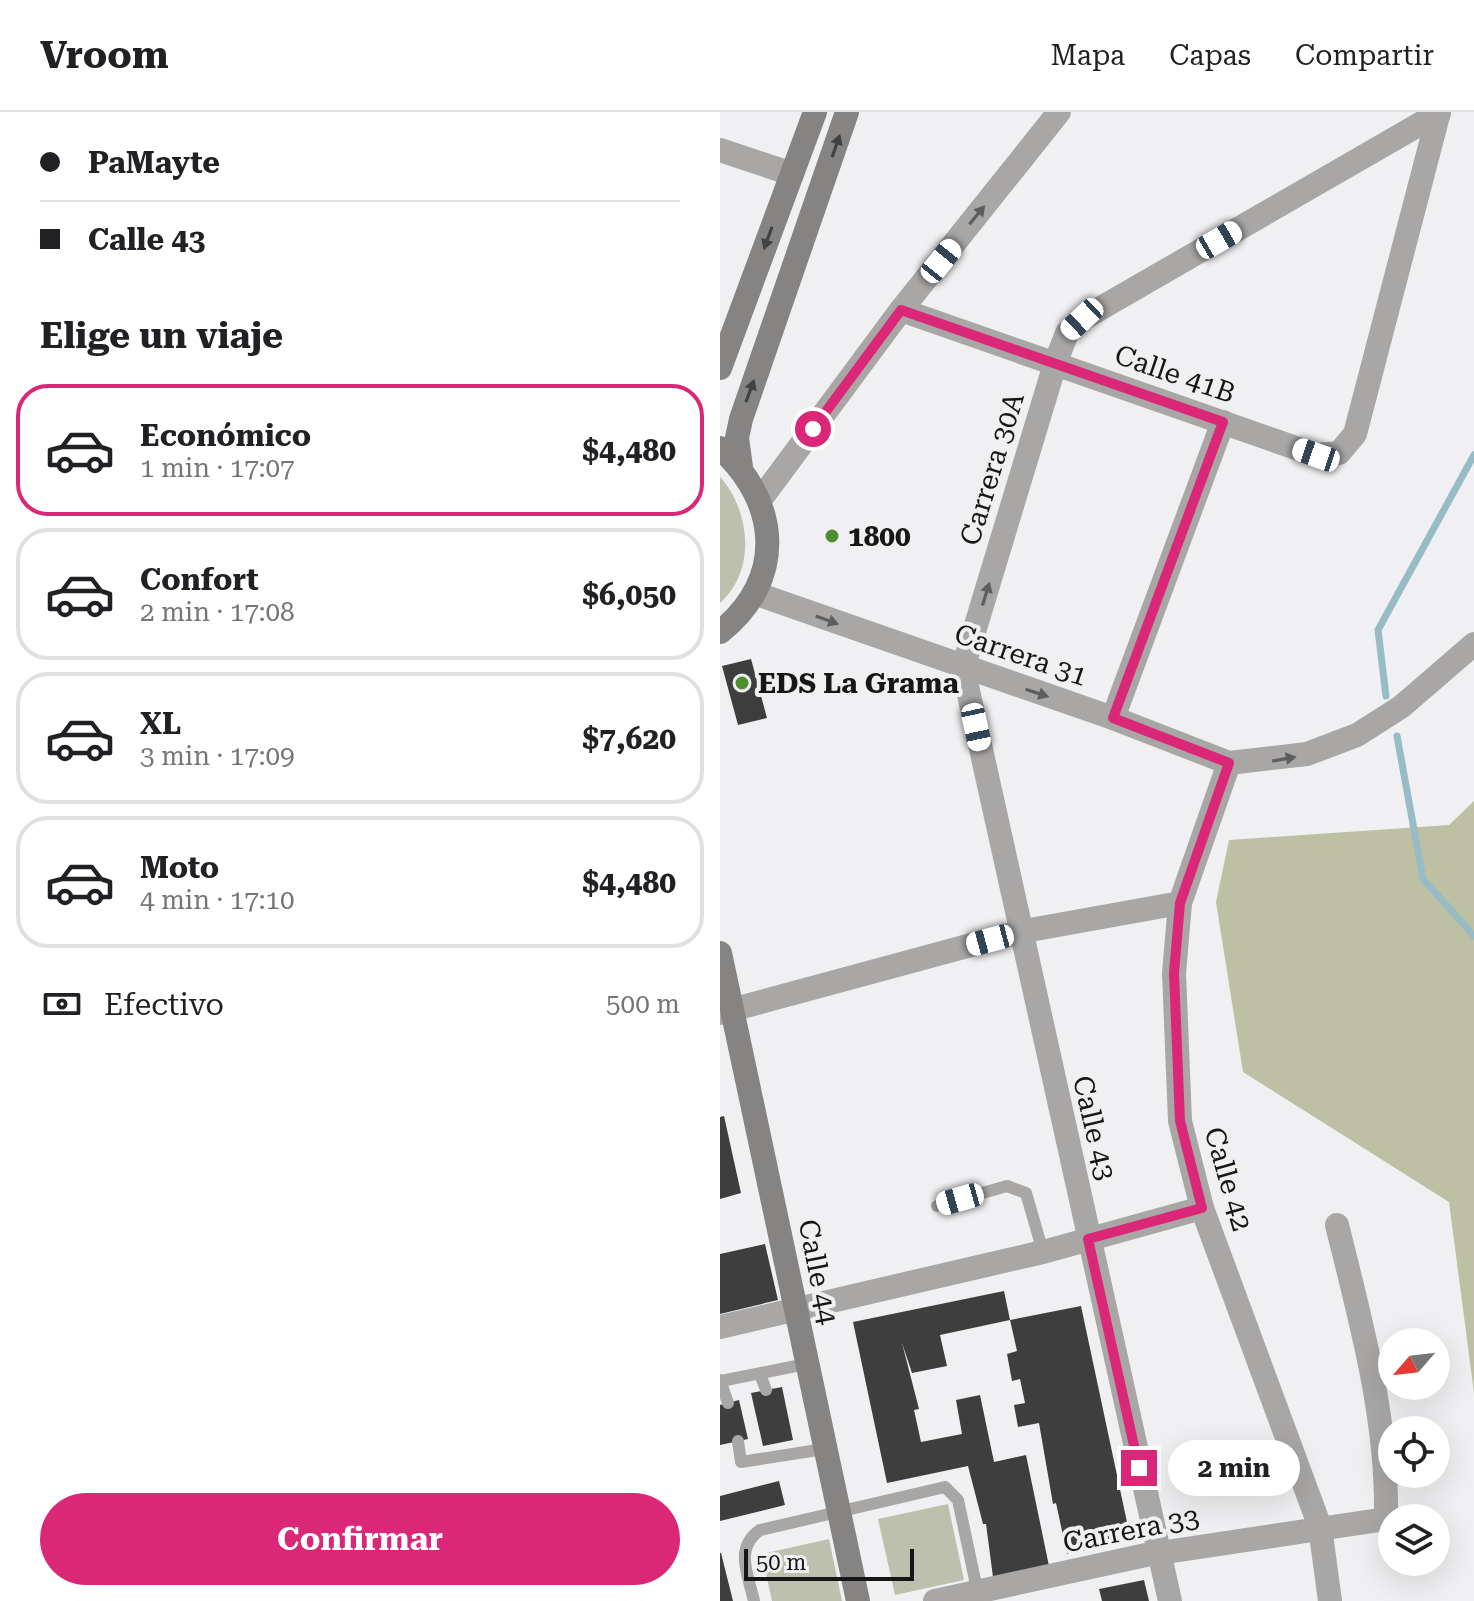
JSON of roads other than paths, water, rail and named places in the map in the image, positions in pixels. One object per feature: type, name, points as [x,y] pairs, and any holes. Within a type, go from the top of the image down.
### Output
[{"type":"main road","points":[[720,368],[815,112]]},
{"type":"main road","points":[[741,467],[737,438],[741,419],[847,112]]},
{"type":"main road","points":[[720,448],[741,467],[760,500],[766,528],[766,557],[754,593],[720,632]]},
{"type":"main road","name":"Calle 44","points":[[720,953],[726,1012],[774,1197],[794,1309],[858,1601]]},
{"type":"street","points":[[760,500],[901,310],[1059,112]]},
{"type":"street","name":"Calle 41B","points":[[901,310],[1316,455],[1339,453],[1355,434],[1439,113]]},
{"type":"street","name":"Carrera 30A","points":[[963,668],[1067,333],[1082,319],[1439,113]]},
{"type":"street","points":[[720,150],[792,174]]},
{"type":"street","points":[[1113,718],[1223,422]]},
{"type":"street","name":"Carrera 31","points":[[754,593],[1113,718],[1229,763],[1307,754],[1357,735],[1401,707],[1474,644]]},
{"type":"street","name":"Calle 43","points":[[963,668],[1019,932],[1170,1601]]},
{"type":"street","name":"Calle 42","points":[[1229,763],[1180,903],[1174,973],[1178,1103],[1191,1173],[1202,1208],[1320,1527],[1330,1601]]},
{"type":"street","points":[[726,1012],[1019,932],[1180,903]]},
{"type":"street","points":[[720,1327],[1043,1252],[1202,1208]]},
{"type":"street","name":"Carrera 33","points":[[935,1601],[978,1596],[1159,1554],[1386,1519],[1387,1467],[1368,1350],[1337,1225]]},
{"type":"lane","points":[[937,1206],[1007,1186],[1018,1188],[1026,1193],[1043,1252]]},
{"type":"lane","points":[[728,1403],[720,1380],[806,1364]]},
{"type":"lane","points":[[760,1374],[766,1390]]},
{"type":"lane","points":[[738,1441],[741,1462],[779,1449],[824,1449]]},
{"type":"lane","points":[[754,1601],[743,1551],[748,1538],[760,1530],[945,1487],[958,1500],[978,1596]]},
{"type":"waterway","points":[[1386,696],[1378,630],[1474,455]]},
{"type":"waterway","points":[[1397,736],[1423,879],[1474,936]]},
{"type":"place","name":"1800","points":[[832,536]]},
{"type":"place","name":"EDS La Grama","points":[[742,683]]}]
